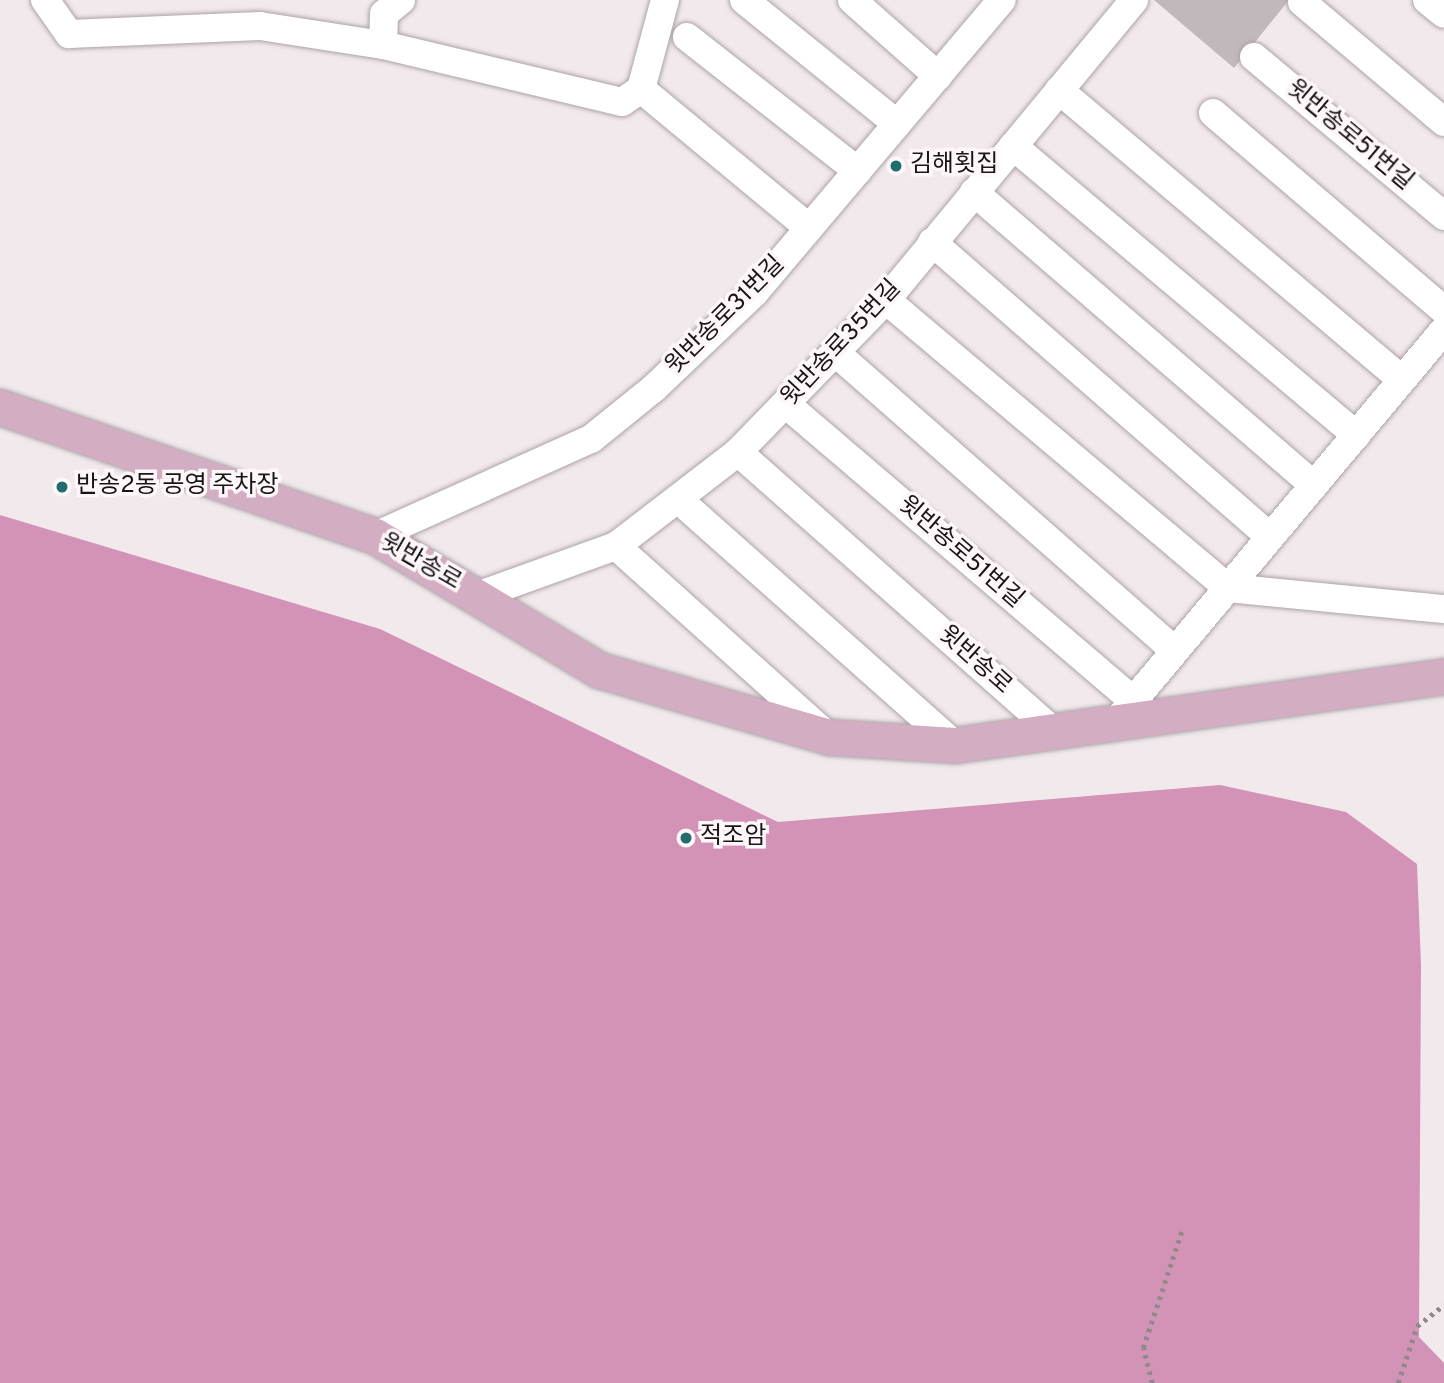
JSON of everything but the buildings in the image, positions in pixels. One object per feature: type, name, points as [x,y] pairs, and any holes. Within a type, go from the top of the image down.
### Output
[{"type":"main road","name":"윗반송로","points":[[0,407],[375,536],[599,670],[829,737],[955,745],[1054,732],[1125,710],[1444,676]]},
{"type":"street","points":[[45,0],[69,34],[260,26],[383,45],[622,102],[641,89],[665,0]]},
{"type":"street","points":[[383,45],[384,15],[401,0]]},
{"type":"street","points":[[744,0],[897,124]]},
{"type":"street","points":[[852,0],[938,76]]},
{"type":"street","name":"윗반송로35번길","points":[[477,596],[616,547],[680,500],[738,452],[787,405],[886,300],[1134,0]]},
{"type":"street","points":[[1427,0],[1444,14]]},
{"type":"street","points":[[1302,2],[1444,122]]},
{"type":"street","name":"윗반송로31번길","points":[[375,536],[591,439],[654,388],[755,292],[938,76],[990,4]]},
{"type":"street","points":[[687,37],[858,171]]},
{"type":"street","name":"윗반송로51번길","points":[[1254,57],[1444,216]]},
{"type":"street","points":[[641,89],[809,228]]},
{"type":"street","points":[[1059,90],[1402,380]]},
{"type":"street","points":[[1213,113],[1444,310]]},
{"type":"street","points":[[1013,146],[1356,435]]},
{"type":"street","points":[[974,192],[1314,485]]},
{"type":"street","points":[[932,242],[1270,537]]},
{"type":"street","points":[[886,300],[1228,588],[1444,608]]},
{"type":"street","points":[[1125,710],[1444,330]]},
{"type":"street","points":[[836,353],[1175,650]]},
{"type":"street","name":"윗반송로51번길","points":[[787,405],[1125,710]]},
{"type":"street","name":"윗반송로","points":[[738,452],[1054,732]]},
{"type":"street","points":[[680,500],[955,745]]},
{"type":"street","points":[[616,547],[829,737]]},
{"type":"path","points":[[1152,1383],[1143,1348],[1182,1230]]},
{"type":"path","points":[[1398,1383],[1417,1326],[1444,1305]]},
{"type":"shaded area","points":[[0,515],[380,629],[778,822],[1220,785],[1346,812],[1417,864],[1421,965],[1419,1337],[1444,1363],[1444,1383],[0,1383]]},
{"type":"place","name":"김해횟집","points":[[896,166]]},
{"type":"place","name":"반송2동 공영 주차장","points":[[62,487]]},
{"type":"place","name":"적조암","points":[[686,838]]}]
